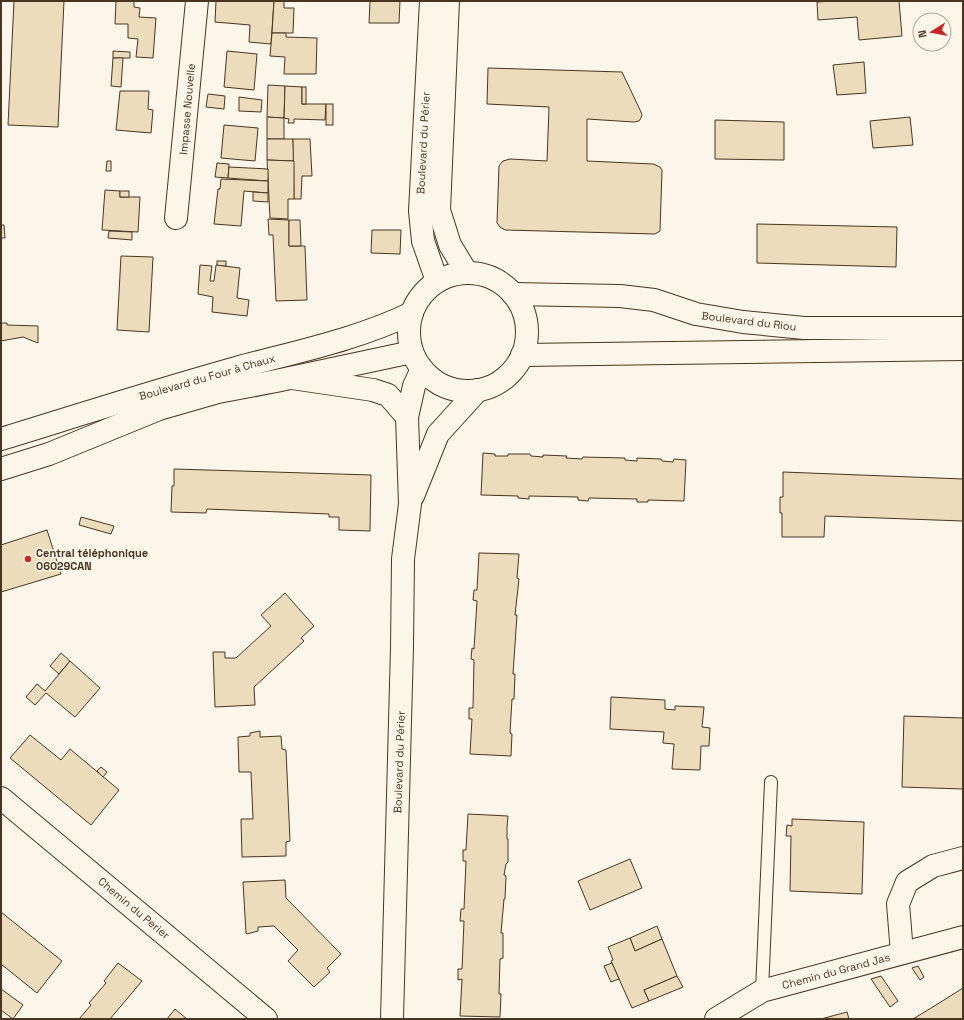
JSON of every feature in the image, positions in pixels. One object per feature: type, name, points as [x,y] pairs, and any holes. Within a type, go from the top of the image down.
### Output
[{"type":"street","name":"Impasse Nouvelle","points":[[176,218],[197,1]]},
{"type":"street","name":"Boulevard du Périer","points":[[431,1],[420,211],[422,241],[437,281]]},
{"type":"street","name":"Boulevard du Périer","points":[[448,1],[439,210],[450,245],[467,273]]},
{"type":"street","points":[[410,504],[407,417],[414,386],[417,361],[409,328],[412,313],[418,301],[426,290],[437,281],[451,275],[467,273],[482,274],[499,282],[513,294],[522,308],[526,324],[526,340],[522,355],[511,372],[496,384],[478,390],[462,391],[447,387],[434,380],[417,361]]},
{"type":"street","name":"Boulevard du Riou","points":[[513,294],[620,296],[641,298],[654,300],[704,315],[743,322],[804,328],[963,328]]},
{"type":"street","name":"Boulevard du Four à Chaux","points":[[1,439],[154,391],[344,340],[386,326],[412,313]]},
{"type":"street","points":[[522,355],[963,349]]},
{"type":"street","name":"Boulevard du Four à Chaux","points":[[1,469],[49,454],[159,409],[218,392],[290,378],[417,361]]},
{"type":"street","points":[[290,378],[373,390],[388,395],[407,417]]},
{"type":"street","points":[[410,504],[438,434],[478,390]]},
{"type":"street","name":"Boulevard du Périer","points":[[392,1019],[403,559],[410,504]]},
{"type":"street","name":"Chemin du Perier","points":[[1,798],[266,1019]]},
{"type":"street","points":[[902,953],[898,904],[907,882],[933,866],[963,858]]},
{"type":"street","name":"Chemin du Grand Jas","points":[[716,1019],[762,991],[963,937]]},
{"type":"lane","points":[[762,991],[771,782]]},
{"type":"building","points":[[14,1],[64,1],[58,127],[8,125]]},
{"type":"building","points":[[116,1],[134,1],[134,7],[140,8],[139,17],[156,18],[153,58],[136,57],[138,39],[128,38],[128,24],[115,24]]},
{"type":"building","points":[[216,1],[274,1],[271,44],[249,42],[250,25],[215,22]]},
{"type":"building","points":[[274,1],[284,1],[284,8],[294,8],[293,33],[272,33]]},
{"type":"building","points":[[370,1],[400,1],[399,23],[369,23]]},
{"type":"building","points":[[899,1],[902,36],[859,40],[857,17],[818,20],[817,2]]},
{"type":"building","points":[[272,33],[286,33],[286,37],[317,38],[316,74],[284,74],[285,57],[270,56]]},
{"type":"building","points":[[113,51],[130,52],[130,58],[113,58]]},
{"type":"building","points":[[227,51],[257,54],[254,90],[224,87]]},
{"type":"building","points":[[113,58],[123,58],[121,87],[111,86]]},
{"type":"building","points":[[864,62],[866,93],[837,95],[833,65]]},
{"type":"building","points":[[488,68],[622,72],[641,112],[641,118],[639,121],[634,122],[587,119],[587,161],[653,164],[660,167],[662,170],[660,231],[655,234],[505,230],[500,227],[497,223],[499,166],[503,161],[510,159],[547,161],[549,107],[487,104]]},
{"type":"building","points":[[268,85],[285,86],[284,118],[267,117]]},
{"type":"building","points":[[285,86],[302,87],[302,104],[326,104],[325,120],[294,119],[294,123],[288,123],[289,119],[284,118]]},
{"type":"building","points":[[302,87],[306,87],[306,104],[302,104]]},
{"type":"building","points":[[120,91],[149,91],[148,109],[153,110],[151,133],[116,130]]},
{"type":"building","points":[[208,94],[225,96],[224,109],[206,107]]},
{"type":"building","points":[[239,97],[262,100],[261,112],[239,111]]},
{"type":"building","points":[[326,104],[333,104],[333,125],[326,125]]},
{"type":"building","points":[[267,117],[284,118],[284,139],[267,139]]},
{"type":"building","points":[[910,117],[913,145],[873,148],[870,121]]},
{"type":"building","points":[[715,120],[784,122],[784,160],[715,159]]},
{"type":"building","points":[[224,125],[258,128],[255,161],[221,158]]},
{"type":"building","points":[[267,139],[293,139],[294,161],[267,160]]},
{"type":"building","points":[[293,139],[310,139],[312,176],[302,176],[301,199],[294,199]]},
{"type":"building","points":[[267,160],[294,161],[294,199],[288,199],[288,219],[270,218]]},
{"type":"building","points":[[107,161],[111,161],[111,171],[106,171]]},
{"type":"building","points":[[217,163],[229,164],[228,178],[215,177]]},
{"type":"building","points":[[229,167],[268,169],[268,181],[228,178]]},
{"type":"building","points":[[221,179],[268,181],[268,193],[244,191],[241,226],[214,224],[218,189],[220,189]]},
{"type":"building","points":[[105,190],[120,191],[120,197],[140,197],[138,232],[102,230]]},
{"type":"building","points":[[120,191],[129,191],[129,197],[120,197]]},
{"type":"building","points":[[253,192],[268,193],[268,202],[253,201]]},
{"type":"building","points":[[268,219],[289,220],[289,246],[305,246],[307,300],[276,301],[273,235],[269,235]]},
{"type":"building","points":[[289,220],[300,220],[301,246],[289,246]]},
{"type":"building","points":[[757,224],[897,227],[896,267],[757,263]]},
{"type":"building","points":[[1,225],[4,225],[5,238],[1,238]]},
{"type":"building","points":[[372,230],[401,230],[400,254],[371,253]]},
{"type":"building","points":[[109,231],[132,232],[132,240],[108,238]]},
{"type":"building","points":[[121,256],[153,257],[149,332],[117,330]]},
{"type":"building","points":[[217,261],[226,261],[226,266],[217,266]]},
{"type":"building","points":[[200,265],[212,266],[210,281],[214,281],[216,265],[240,268],[237,298],[249,300],[247,316],[212,312],[213,297],[198,294]]},
{"type":"building","points":[[1,323],[7,323],[7,325],[38,326],[38,343],[23,337],[1,341]]},
{"type":"building","points":[[483,453],[495,454],[495,456],[508,456],[508,454],[530,454],[531,456],[567,456],[566,458],[582,459],[583,457],[625,458],[625,460],[637,461],[637,458],[661,459],[662,461],[673,462],[674,459],[686,460],[684,501],[648,500],[648,502],[637,502],[637,499],[589,498],[588,501],[578,500],[578,497],[529,496],[529,499],[518,498],[518,496],[481,495]]},
{"type":"building","points":[[174,469],[371,475],[370,531],[339,530],[339,517],[329,517],[329,514],[207,509],[206,513],[171,512]]},
{"type":"building","points":[[783,472],[963,479],[963,521],[825,516],[824,537],[782,537],[780,497],[783,497]]},
{"type":"building","points":[[81,517],[114,526],[111,534],[79,525]]},
{"type":"building","name":"Central téléphonique 06029CAN","points":[[47,530],[61,574],[1,592],[1,545]]},
{"type":"building","points":[[479,553],[519,554],[517,578],[519,579],[515,615],[517,615],[513,674],[515,674],[514,699],[512,699],[510,733],[512,734],[511,756],[470,754],[472,719],[469,719],[469,708],[473,708],[474,660],[471,659],[472,648],[474,649],[477,601],[473,600],[474,590],[477,590]]},
{"type":"building","points":[[285,593],[314,626],[301,638],[304,641],[254,687],[255,705],[215,707],[213,652],[225,652],[225,658],[236,658],[271,626],[261,615]]},
{"type":"building","points":[[61,653],[70,661],[59,674],[50,666]]},
{"type":"building","points":[[70,661],[100,688],[75,717],[46,693],[35,705],[26,697],[37,684],[45,691]]},
{"type":"building","points":[[611,697],[665,700],[665,709],[675,710],[675,706],[704,707],[702,727],[710,728],[709,746],[701,746],[700,770],[672,769],[674,744],[663,743],[664,732],[610,729]]},
{"type":"building","points":[[904,716],[963,718],[963,789],[902,787]]},
{"type":"building","points":[[260,731],[260,737],[281,736],[282,749],[286,750],[290,841],[286,842],[286,856],[242,857],[241,819],[253,819],[251,772],[239,772],[238,737],[250,736],[250,733]]},
{"type":"building","points":[[30,735],[61,760],[70,749],[119,790],[91,825],[10,758]]},
{"type":"building","points":[[101,767],[107,772],[103,777],[97,771]]},
{"type":"building","points":[[468,814],[508,816],[508,862],[506,864],[504,875],[506,876],[505,899],[501,933],[503,933],[503,958],[500,959],[500,1017],[460,1016],[462,979],[458,980],[458,969],[462,969],[464,921],[460,921],[461,909],[464,909],[466,861],[463,861],[463,850],[466,850]]},
{"type":"building","points":[[792,819],[864,822],[862,894],[790,891],[791,836],[786,836],[787,825],[792,826]]},
{"type":"building","points":[[630,859],[642,888],[590,910],[578,881]]},
{"type":"building","points":[[285,880],[286,898],[341,954],[327,968],[330,972],[314,987],[288,961],[298,950],[274,926],[258,927],[258,931],[246,933],[243,882]]},
{"type":"building","points":[[1,912],[62,961],[37,993],[1,964]]},
{"type":"building","points":[[657,926],[662,939],[635,951],[630,938]]},
{"type":"building","points":[[630,938],[635,951],[662,939],[677,976],[644,990],[649,1001],[632,1008],[611,961],[613,960],[608,947]]},
{"type":"building","points":[[118,963],[142,981],[110,1019],[79,1019],[91,1005],[89,1003],[106,983],[104,981]]},
{"type":"building","points":[[612,963],[619,979],[611,982],[604,966]]},
{"type":"building","points":[[918,966],[924,977],[920,980],[912,968]]},
{"type":"building","points":[[677,976],[683,987],[649,1001],[644,990]]},
{"type":"building","points":[[881,976],[898,1001],[890,1007],[871,979]]},
{"type":"building","points":[[963,988],[963,1019],[913,1019],[936,1005]]},
{"type":"building","points":[[1,989],[23,1005],[13,1019],[1,1010]]},
{"type":"building","points":[[175,1009],[187,1019],[167,1019]]},
{"type":"building","points":[[847,1012],[849,1019],[821,1019]]},
{"type":"place","name":"Central téléphonique 06029CAN","points":[[28,559]]}]
